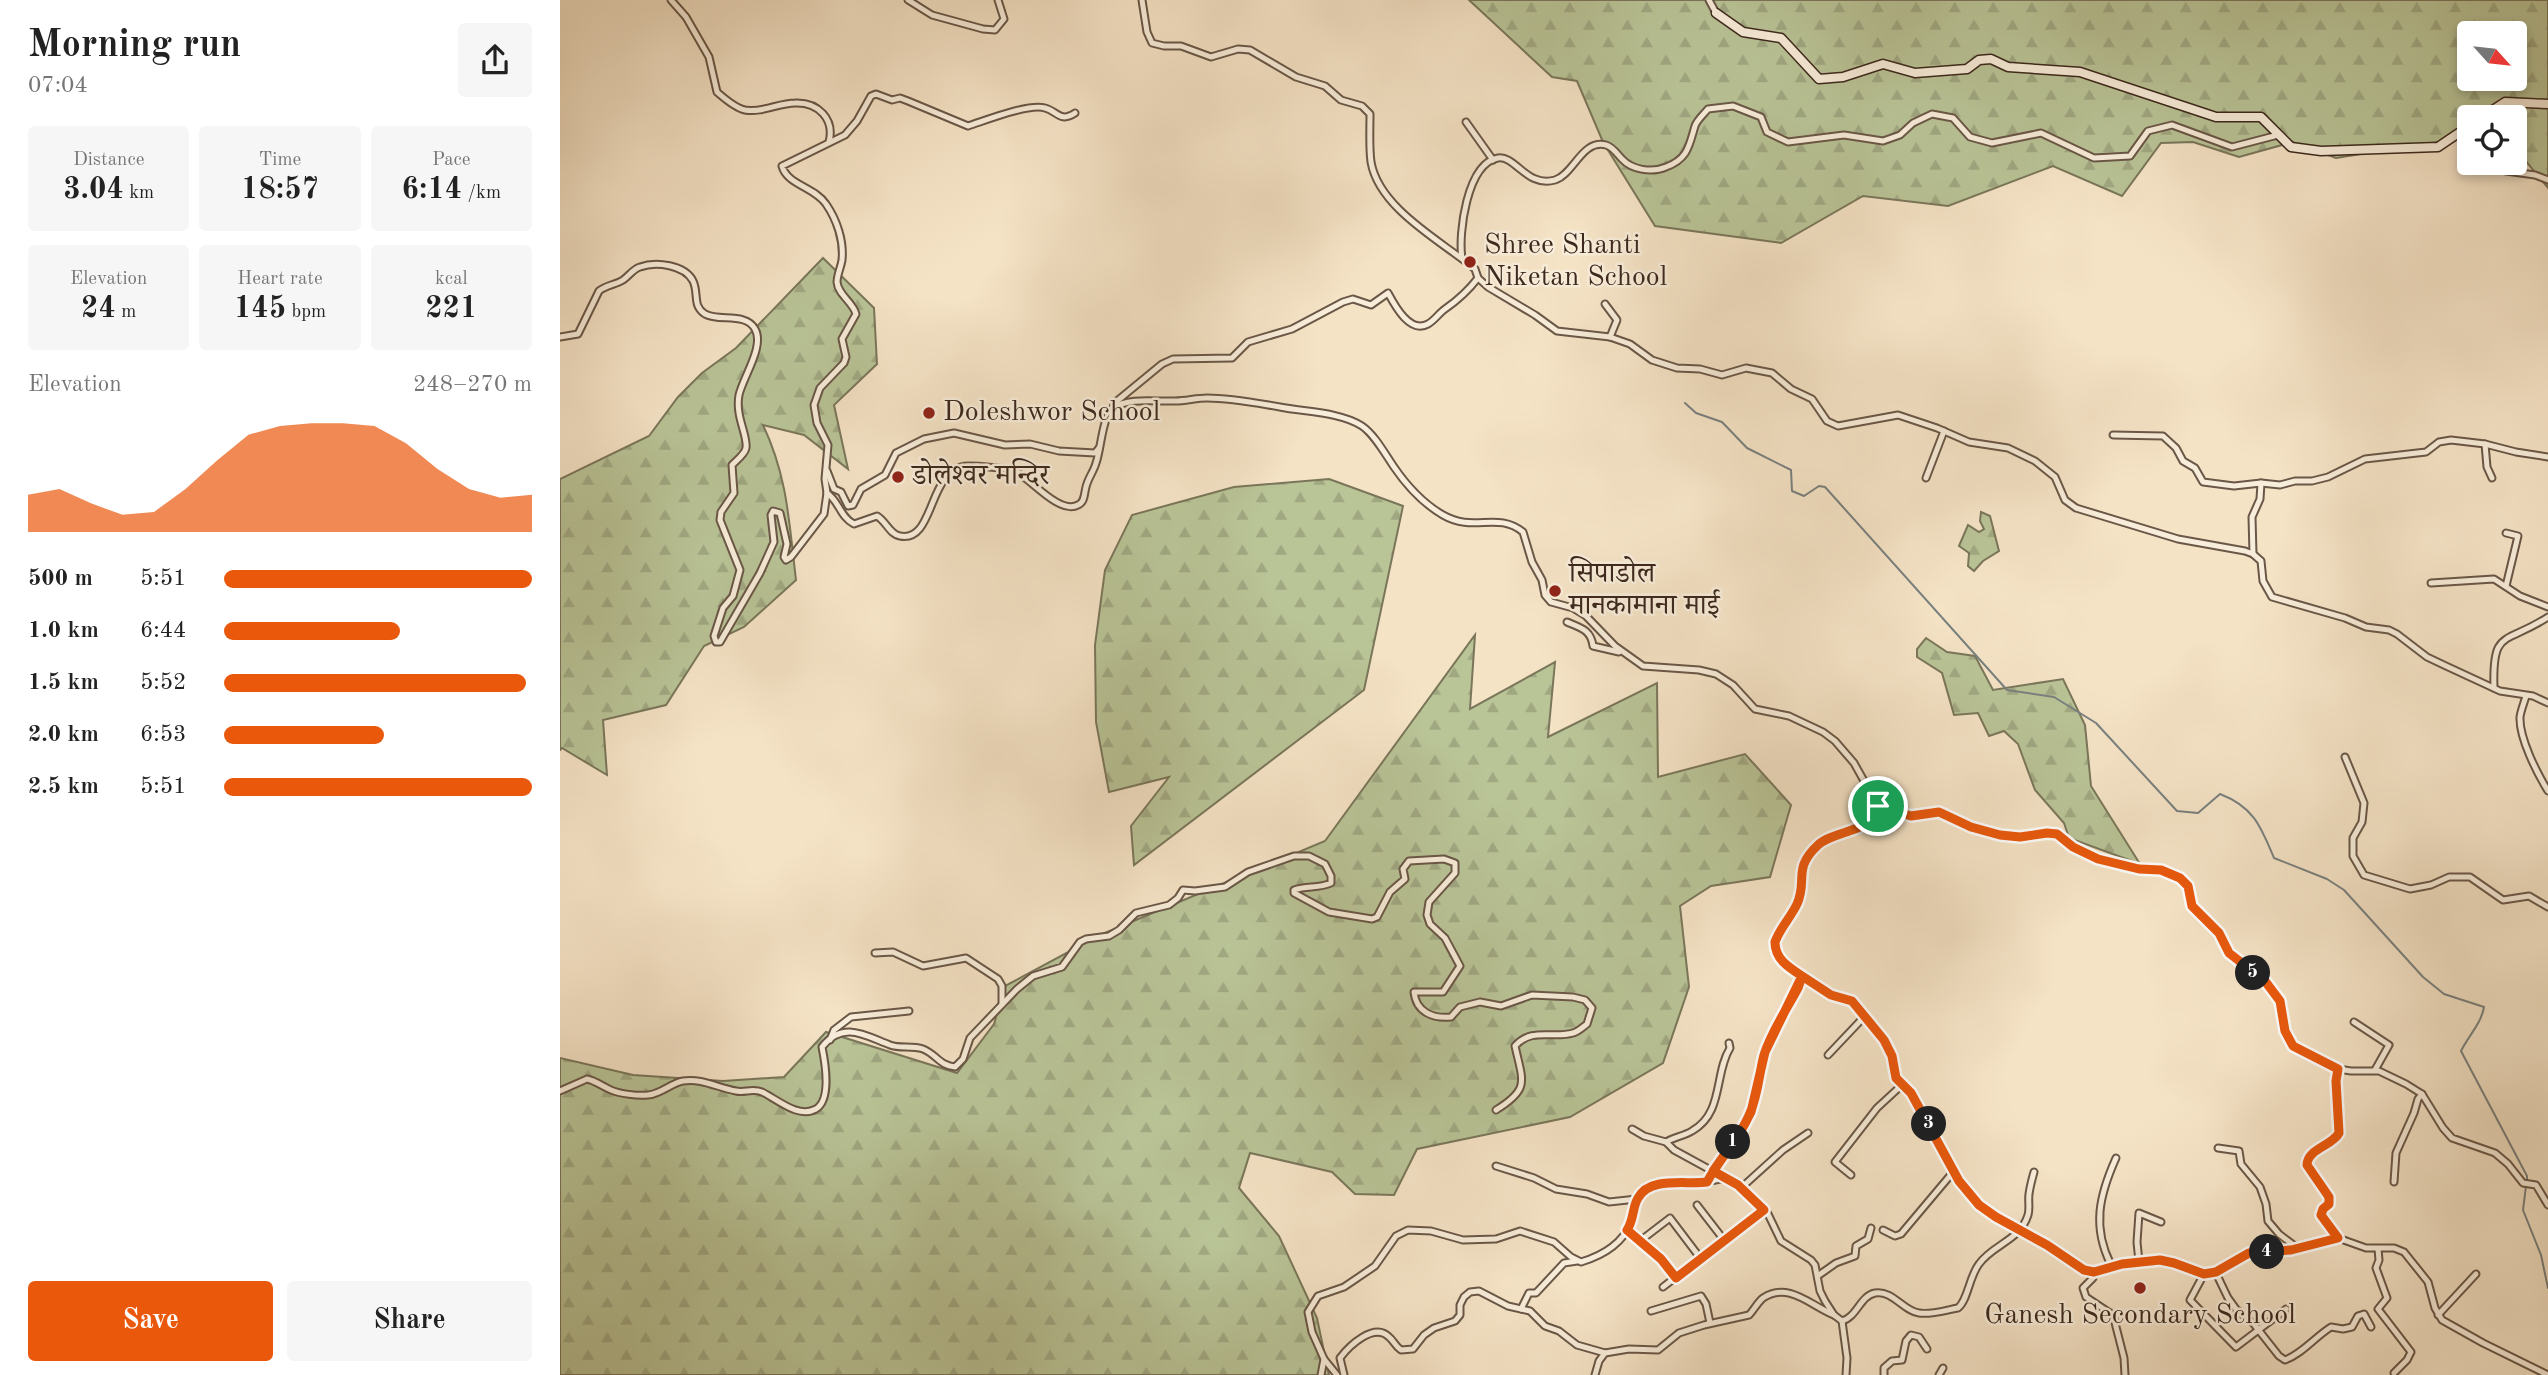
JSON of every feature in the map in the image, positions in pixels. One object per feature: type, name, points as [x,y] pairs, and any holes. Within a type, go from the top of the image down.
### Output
[{"type":"main road","points":[[1716,13],[1743,32],[1781,38],[1819,79],[1843,77],[1883,64],[1915,73],[1967,69],[1979,60],[1991,59],[2008,67],[2080,72],[2216,117],[2261,117],[2291,147],[2320,152],[2438,147],[2457,134]]},
{"type":"main road","points":[[2500,105],[2505,102],[2548,104]]},
{"type":"street","points":[[671,0],[686,17],[709,57],[717,92],[745,110],[794,103],[821,110],[828,119],[831,134],[829,142]]},
{"type":"street","points":[[908,0],[932,15],[995,30],[1004,19],[999,0]]},
{"type":"street","points":[[1142,0],[1147,32],[1152,43],[1181,46],[1210,57],[1238,49],[1250,50],[1296,77],[1325,86],[1341,100],[1362,106],[1370,114],[1371,162],[1382,189],[1413,223],[1475,269],[1478,278],[1493,291],[1557,331],[1610,337],[1630,345],[1652,360],[1677,368],[1700,369],[1722,375],[1746,368],[1772,373],[1790,389],[1812,399],[1827,421],[1838,426],[1898,415],[1969,442],[2000,446],[2025,455],[2059,481],[2063,496],[2069,504],[2087,513],[2133,523],[2178,538],[2253,554],[2260,561],[2263,581],[2272,597],[2345,618],[2365,627],[2397,634],[2427,657],[2494,688],[2542,699],[2548,703]]},
{"type":"street","points":[[1709,0],[1716,13]]},
{"type":"street","points":[[560,337],[578,334],[598,290],[625,279],[635,268],[650,265],[680,268],[688,273],[695,284],[699,310],[708,316],[744,321],[754,326],[757,332],[756,352],[743,382],[737,414],[746,446],[732,465],[734,492],[721,512],[720,520],[740,570],[733,596],[723,608],[714,636],[716,642],[720,642],[771,549],[774,536],[771,515],[773,511],[780,513],[787,544],[784,557],[786,560],[824,514],[828,444],[815,415],[816,395],[844,363],[846,357],[842,340],[856,314],[855,307],[840,291],[837,281],[843,249],[840,233],[827,205],[819,195],[788,177],[782,166],[837,140],[851,130],[871,96],[876,94],[892,100],[900,98],[968,126],[992,116],[1036,108],[1046,108],[1059,118],[1069,117],[1074,113]]},
{"type":"street","points":[[1462,258],[1464,216],[1469,188],[1493,160],[1504,159],[1513,163],[1526,176],[1536,180],[1553,181],[1565,174],[1582,154],[1596,145],[1606,145],[1614,149],[1623,161],[1636,168],[1664,169],[1687,152],[1694,139],[1696,124],[1708,109],[1733,106],[1761,117],[1767,132],[1788,142],[1844,135],[1884,141],[1900,135],[1913,122],[1932,114],[1953,118],[1970,137],[1992,143],[2040,133],[2094,158],[2130,156],[2148,131],[2172,125],[2232,147],[2278,135]]},
{"type":"street","points":[[1466,121],[1493,160]]},
{"type":"street","points":[[2527,174],[2548,180]]},
{"type":"street","points":[[827,493],[834,497],[842,515],[849,521],[854,524],[877,516],[884,519],[892,533],[898,537],[906,536],[923,525],[943,480],[949,473],[966,466],[1016,472],[1047,496],[1074,507],[1083,501],[1110,412],[1117,401],[1162,364],[1184,357],[1232,358],[1248,342],[1292,329],[1343,302],[1353,299],[1371,304],[1388,293],[1397,310],[1410,322],[1420,326],[1427,324],[1454,304],[1478,278]]},
{"type":"street","points":[[1605,304],[1617,320],[1610,337]]},
{"type":"street","points":[[1110,412],[1114,407],[1130,402],[1207,398],[1256,401],[1306,410],[1358,424],[1369,433],[1407,484],[1436,511],[1458,523],[1507,523],[1523,532],[1548,599],[1586,616],[1637,663],[1651,668],[1699,670],[1716,674],[1733,685],[1755,709],[1789,716],[1823,732],[1835,741],[1853,763],[1879,810],[1872,820],[1858,828],[1825,839],[1810,852],[1802,864],[1798,901],[1779,932],[1774,946],[1783,963],[1831,995],[1852,1001],[1884,1040],[1892,1056],[1894,1073],[1915,1098],[1964,1188],[1979,1205],[1996,1217],[2047,1245],[2084,1270],[2094,1272],[2111,1265],[2167,1261],[2204,1274],[2216,1272],[2249,1253],[2299,1249],[2338,1238]]},
{"type":"street","points":[[1926,478],[1944,431]]},
{"type":"street","points":[[827,471],[834,489],[841,492],[848,506],[853,505],[861,489],[885,475],[896,453],[924,439],[954,433],[1005,445],[1030,444],[1059,451],[1095,453],[1099,448]]},
{"type":"street","points":[[2113,435],[2163,436],[2176,448],[2183,461],[2195,468],[2203,482],[2234,486],[2312,481],[2328,477],[2365,459],[2426,452],[2439,442],[2451,440],[2548,457]]},
{"type":"street","points":[[2485,444],[2487,467],[2492,478]]},
{"type":"street","points":[[2253,554],[2252,517],[2260,499],[2261,483]]},
{"type":"street","points":[[2506,533],[2518,536],[2506,586]]},
{"type":"street","points":[[2431,583],[2494,579],[2520,596],[2548,607]]},
{"type":"street","points":[[2494,688],[2494,654],[2500,643],[2506,637],[2528,630],[2548,617]]},
{"type":"street","points":[[1567,622],[1587,630],[1592,637],[1593,646],[1622,652]]},
{"type":"street","points":[[2526,696],[2520,717],[2523,732],[2534,764],[2548,791]]},
{"type":"street","points":[[2346,757],[2364,803],[2362,822],[2353,838],[2353,856],[2364,875],[2410,888],[2431,885],[2449,877],[2470,877],[2504,900],[2529,896],[2548,907]]},
{"type":"street","points":[[1878,806],[1911,816],[1939,812],[1971,827],[2000,835],[2020,837],[2057,834],[2073,847],[2098,859],[2139,869],[2161,870],[2180,878],[2188,886],[2192,906],[2219,933],[2229,953],[2265,981],[2280,1001],[2285,1031],[2293,1046],[2338,1069],[2351,1072],[2375,1070],[2389,1074],[2422,1094],[2448,1134],[2459,1142],[2495,1153],[2528,1183],[2538,1187],[2548,1205]]},
{"type":"street","points":[[560,1091],[587,1079],[599,1082],[609,1090],[649,1095],[682,1081],[698,1081],[717,1084],[738,1092],[750,1089],[758,1091],[793,1110],[815,1110],[822,1103],[827,1075],[822,1047],[840,1033],[854,1031],[892,1046],[922,1048],[941,1063],[955,1068],[963,1059],[970,1038],[1002,1004],[1033,976],[1062,967],[1080,942],[1110,936],[1136,912],[1169,905],[1183,890],[1225,887],[1248,872],[1294,856],[1309,856],[1325,864],[1331,876],[1331,883],[1320,889],[1304,886],[1294,892],[1329,912],[1372,919],[1377,917],[1390,892],[1405,879],[1403,869],[1409,861],[1444,859],[1455,863],[1455,873],[1429,902],[1427,915],[1430,923],[1445,938],[1460,966],[1443,992],[1414,992],[1415,1001],[1437,1019],[1451,1017],[1460,1007],[1470,1004],[1480,1002],[1501,1006],[1532,995],[1573,997],[1585,1000],[1592,1008],[1587,1024],[1574,1033],[1539,1034],[1522,1039],[1515,1046],[1522,1080],[1516,1098],[1496,1110]]},
{"type":"street","points":[[875,953],[893,952],[923,966],[966,958],[998,979],[1002,986],[1002,1004]]},
{"type":"street","points":[[1707,1182],[1751,1112],[1765,1052],[1802,976]]},
{"type":"street","points":[[830,1040],[834,1030],[851,1017],[909,1011]]},
{"type":"street","points":[[1828,1055],[1864,1017]]},
{"type":"street","points":[[2354,1022],[2389,1045],[2378,1060],[2375,1070]]},
{"type":"street","points":[[1666,1142],[1692,1132],[1705,1121],[1716,1100],[1729,1043]]},
{"type":"street","points":[[2338,1069],[2336,1081],[2339,1133],[2335,1139],[2310,1155],[2307,1161],[2329,1197],[2329,1204],[2321,1215],[2338,1238],[2366,1248],[2399,1249],[2409,1256],[2428,1282],[2438,1315],[2446,1323],[2548,1375]]},
{"type":"street","points":[[1851,1175],[1835,1161],[1877,1108],[1903,1084]]},
{"type":"street","points":[[2394,1182],[2396,1153],[2422,1094]]},
{"type":"street","points":[[1632,1129],[1644,1136],[1666,1142],[1674,1150],[1741,1188],[1768,1213],[1781,1241],[1811,1260],[1819,1275],[1820,1291],[1835,1315]]},
{"type":"street","points":[[1741,1188],[1783,1150],[1808,1133]]},
{"type":"street","points":[[2218,1148],[2239,1151],[2241,1164],[2260,1186],[2268,1221],[2279,1234],[2299,1249]]},
{"type":"street","points":[[2111,1265],[2098,1225],[2103,1187],[2116,1158]]},
{"type":"street","points":[[1496,1166],[1534,1178],[1556,1189],[1587,1194],[1609,1202],[1637,1199]]},
{"type":"street","points":[[1883,1230],[1895,1236],[1901,1234],[1954,1171]]},
{"type":"street","points":[[1842,1321],[1848,1319],[1867,1297],[1876,1293],[1885,1293],[1905,1307],[1920,1313],[1958,1308],[1965,1300],[1969,1283],[1978,1265],[1991,1251],[2021,1231],[2029,1214],[2028,1195],[2034,1172]]},
{"type":"street","points":[[1521,1308],[1529,1293],[1536,1293],[1564,1263],[1596,1258],[1619,1241],[1632,1223],[1637,1199],[1646,1188],[1660,1184],[1707,1182],[1725,1178]]},
{"type":"street","points":[[1697,1205],[1724,1241]]},
{"type":"street","points":[[1663,1287],[1764,1210]]},
{"type":"street","points":[[2139,1262],[2139,1213],[2161,1222]]},
{"type":"street","points":[[1640,1241],[1670,1218],[1701,1259]]},
{"type":"street","points":[[1819,1275],[1836,1263],[1857,1255],[1856,1246],[1868,1239],[1871,1228]]},
{"type":"street","points":[[1337,1375],[1324,1359],[1311,1332],[1308,1312],[1318,1296],[1344,1287],[1375,1266],[1396,1236],[1408,1230],[1432,1231],[1464,1240],[1496,1239],[1520,1231],[1554,1242],[1577,1261]]},
{"type":"street","points":[[1627,1230],[1661,1259],[1676,1278]]},
{"type":"street","points":[[2378,1249],[2376,1268],[2387,1298],[2378,1309],[2411,1352],[2394,1373]]},
{"type":"street","points":[[2094,1272],[2093,1279],[2083,1288],[2086,1297],[2113,1315],[2124,1358],[2125,1375]]},
{"type":"street","points":[[2216,1272],[2236,1309],[2260,1330],[2285,1360],[2296,1356],[2312,1339],[2331,1327],[2352,1327],[2358,1316],[2364,1314],[2371,1327]]},
{"type":"street","points":[[2204,1274],[2190,1300],[2232,1344],[2239,1346],[2286,1309]]},
{"type":"street","points":[[2438,1315],[2476,1274]]},
{"type":"street","points":[[1344,1375],[1340,1358],[1362,1337],[1374,1332],[1385,1334],[1401,1350],[1413,1349],[1424,1335],[1434,1328],[1455,1321],[1460,1315],[1460,1305],[1464,1297],[1470,1292],[1479,1291],[1496,1301],[1535,1314],[1545,1326],[1559,1331],[1577,1345],[1605,1353],[1629,1349],[1658,1350],[1679,1333],[1710,1323],[1744,1317],[1764,1298],[1781,1292],[1798,1295],[1842,1321],[1847,1359],[1846,1375]]},
{"type":"street","points":[[1651,1311],[1701,1296],[1706,1304],[1710,1323]]},
{"type":"street","points":[[1884,1375],[1884,1368],[1892,1361],[1902,1360],[1906,1341],[1911,1335],[1919,1337],[1927,1349]]},
{"type":"street","points":[[1595,1375],[1599,1361],[1605,1353]]},
{"type":"street","points":[[1321,1375],[1324,1359]]},
{"type":"street","points":[[1939,1375],[1943,1368]]},
{"type":"green space","points":[[1469,0],[2548,0],[2548,188],[2527,163],[2527,105],[2457,105],[2457,139],[2336,158],[2293,142],[2239,157],[2193,142],[2161,143],[2122,196],[2053,166],[1948,206],[1863,196],[1781,243],[1655,226],[1603,142],[1577,81],[1552,77]]},
{"type":"green space","points":[[823,258],[874,308],[877,364],[834,405],[848,469],[804,435],[763,425],[783,482],[796,580],[744,627],[704,646],[666,705],[603,720],[607,775],[562,748],[560,750],[560,479],[649,436],[678,397],[702,373],[736,348]]},
{"type":"green space","points":[[1329,479],[1403,506],[1364,690],[1134,865],[1131,826],[1169,777],[1109,792],[1096,722],[1095,645],[1105,570],[1132,515],[1234,487]]},
{"type":"green space","points":[[1981,512],[1990,516],[1999,551],[1983,561],[1974,571],[1968,566],[1969,553],[1959,546],[1968,525],[1979,532],[1984,529],[1980,521]]},
{"type":"green space","points":[[1475,635],[1470,709],[1555,662],[1548,737],[1657,683],[1658,777],[1745,754],[1791,805],[1770,877],[1711,886],[1680,906],[1689,987],[1663,1063],[1570,1117],[1417,1149],[1394,1195],[1355,1194],[1332,1172],[1250,1153],[1239,1188],[1279,1236],[1317,1318],[1329,1375],[560,1375],[560,1058],[633,1075],[723,1081],[784,1077],[826,1032],[957,1073],[994,1024],[1005,986],[1100,935],[1325,841]]},
{"type":"green space","points":[[1926,638],[1947,652],[1975,656],[1993,690],[2063,679],[2085,725],[2091,786],[2140,864],[2069,838],[2064,823],[2035,790],[2018,744],[2004,731],[1989,736],[1978,713],[1954,715],[1942,673],[1917,657],[1917,649]]},
{"type":"waterway","points":[[1685,403],[1696,413],[1722,422],[1747,448],[1791,470],[1792,491],[1804,496],[1819,486],[1825,487],[2007,690],[2054,697],[2096,723],[2177,811],[2198,813],[2220,794],[2232,799],[2255,819],[2274,858],[2327,879],[2344,890],[2423,977],[2444,994],[2484,1007],[2478,1024],[2461,1051],[2527,1180]]},
{"type":"waterway","points":[[2526,1186],[2523,1210],[2541,1255],[2548,1288]]},
{"type":"place","name":"Shree Shanti Niketan School","points":[[1470,262]]},
{"type":"place","name":"Doleshwor School","points":[[929,413]]},
{"type":"place","name":"डोलेश्‍वर मन्दिर","points":[[898,477]]},
{"type":"place","name":"सिपाडोल मानकामाना माई","points":[[1555,591]]},
{"type":"place","name":"Ganesh Secondary School","points":[[2140,1288]]},
{"type":"route","points":[[1878,806],[1879,810],[1872,820],[1858,828],[1825,839],[1805,859],[1802,864],[1798,901],[1775,942],[1779,958],[1802,976],[1765,1052],[1751,1112],[1741,1131],[1713,1171],[1738,1185],[1764,1210],[1676,1278],[1661,1259],[1627,1230],[1632,1223],[1634,1205],[1646,1188],[1660,1184],[1707,1182],[1713,1171],[1723,1155],[1741,1131],[1751,1112],[1765,1052],[1798,988],[1802,976],[1831,995],[1852,1001],[1880,1034],[1892,1056],[1896,1078],[1915,1098],[1959,1181],[1979,1205],[2084,1270],[2094,1272],[2111,1265],[2160,1260],[2204,1274],[2216,1272],[2236,1258],[2249,1253],[2291,1250],[2338,1238],[2321,1215],[2329,1204],[2329,1197],[2307,1165],[2308,1157],[2335,1139],[2339,1133],[2336,1081],[2338,1069],[2293,1046],[2287,1038],[2280,1001],[2265,981],[2229,953],[2219,933],[2192,906],[2185,882],[2161,870],[2139,869],[2089,856],[2057,834],[2010,837],[1971,827],[1939,812],[1911,816],[1878,806]]}]
